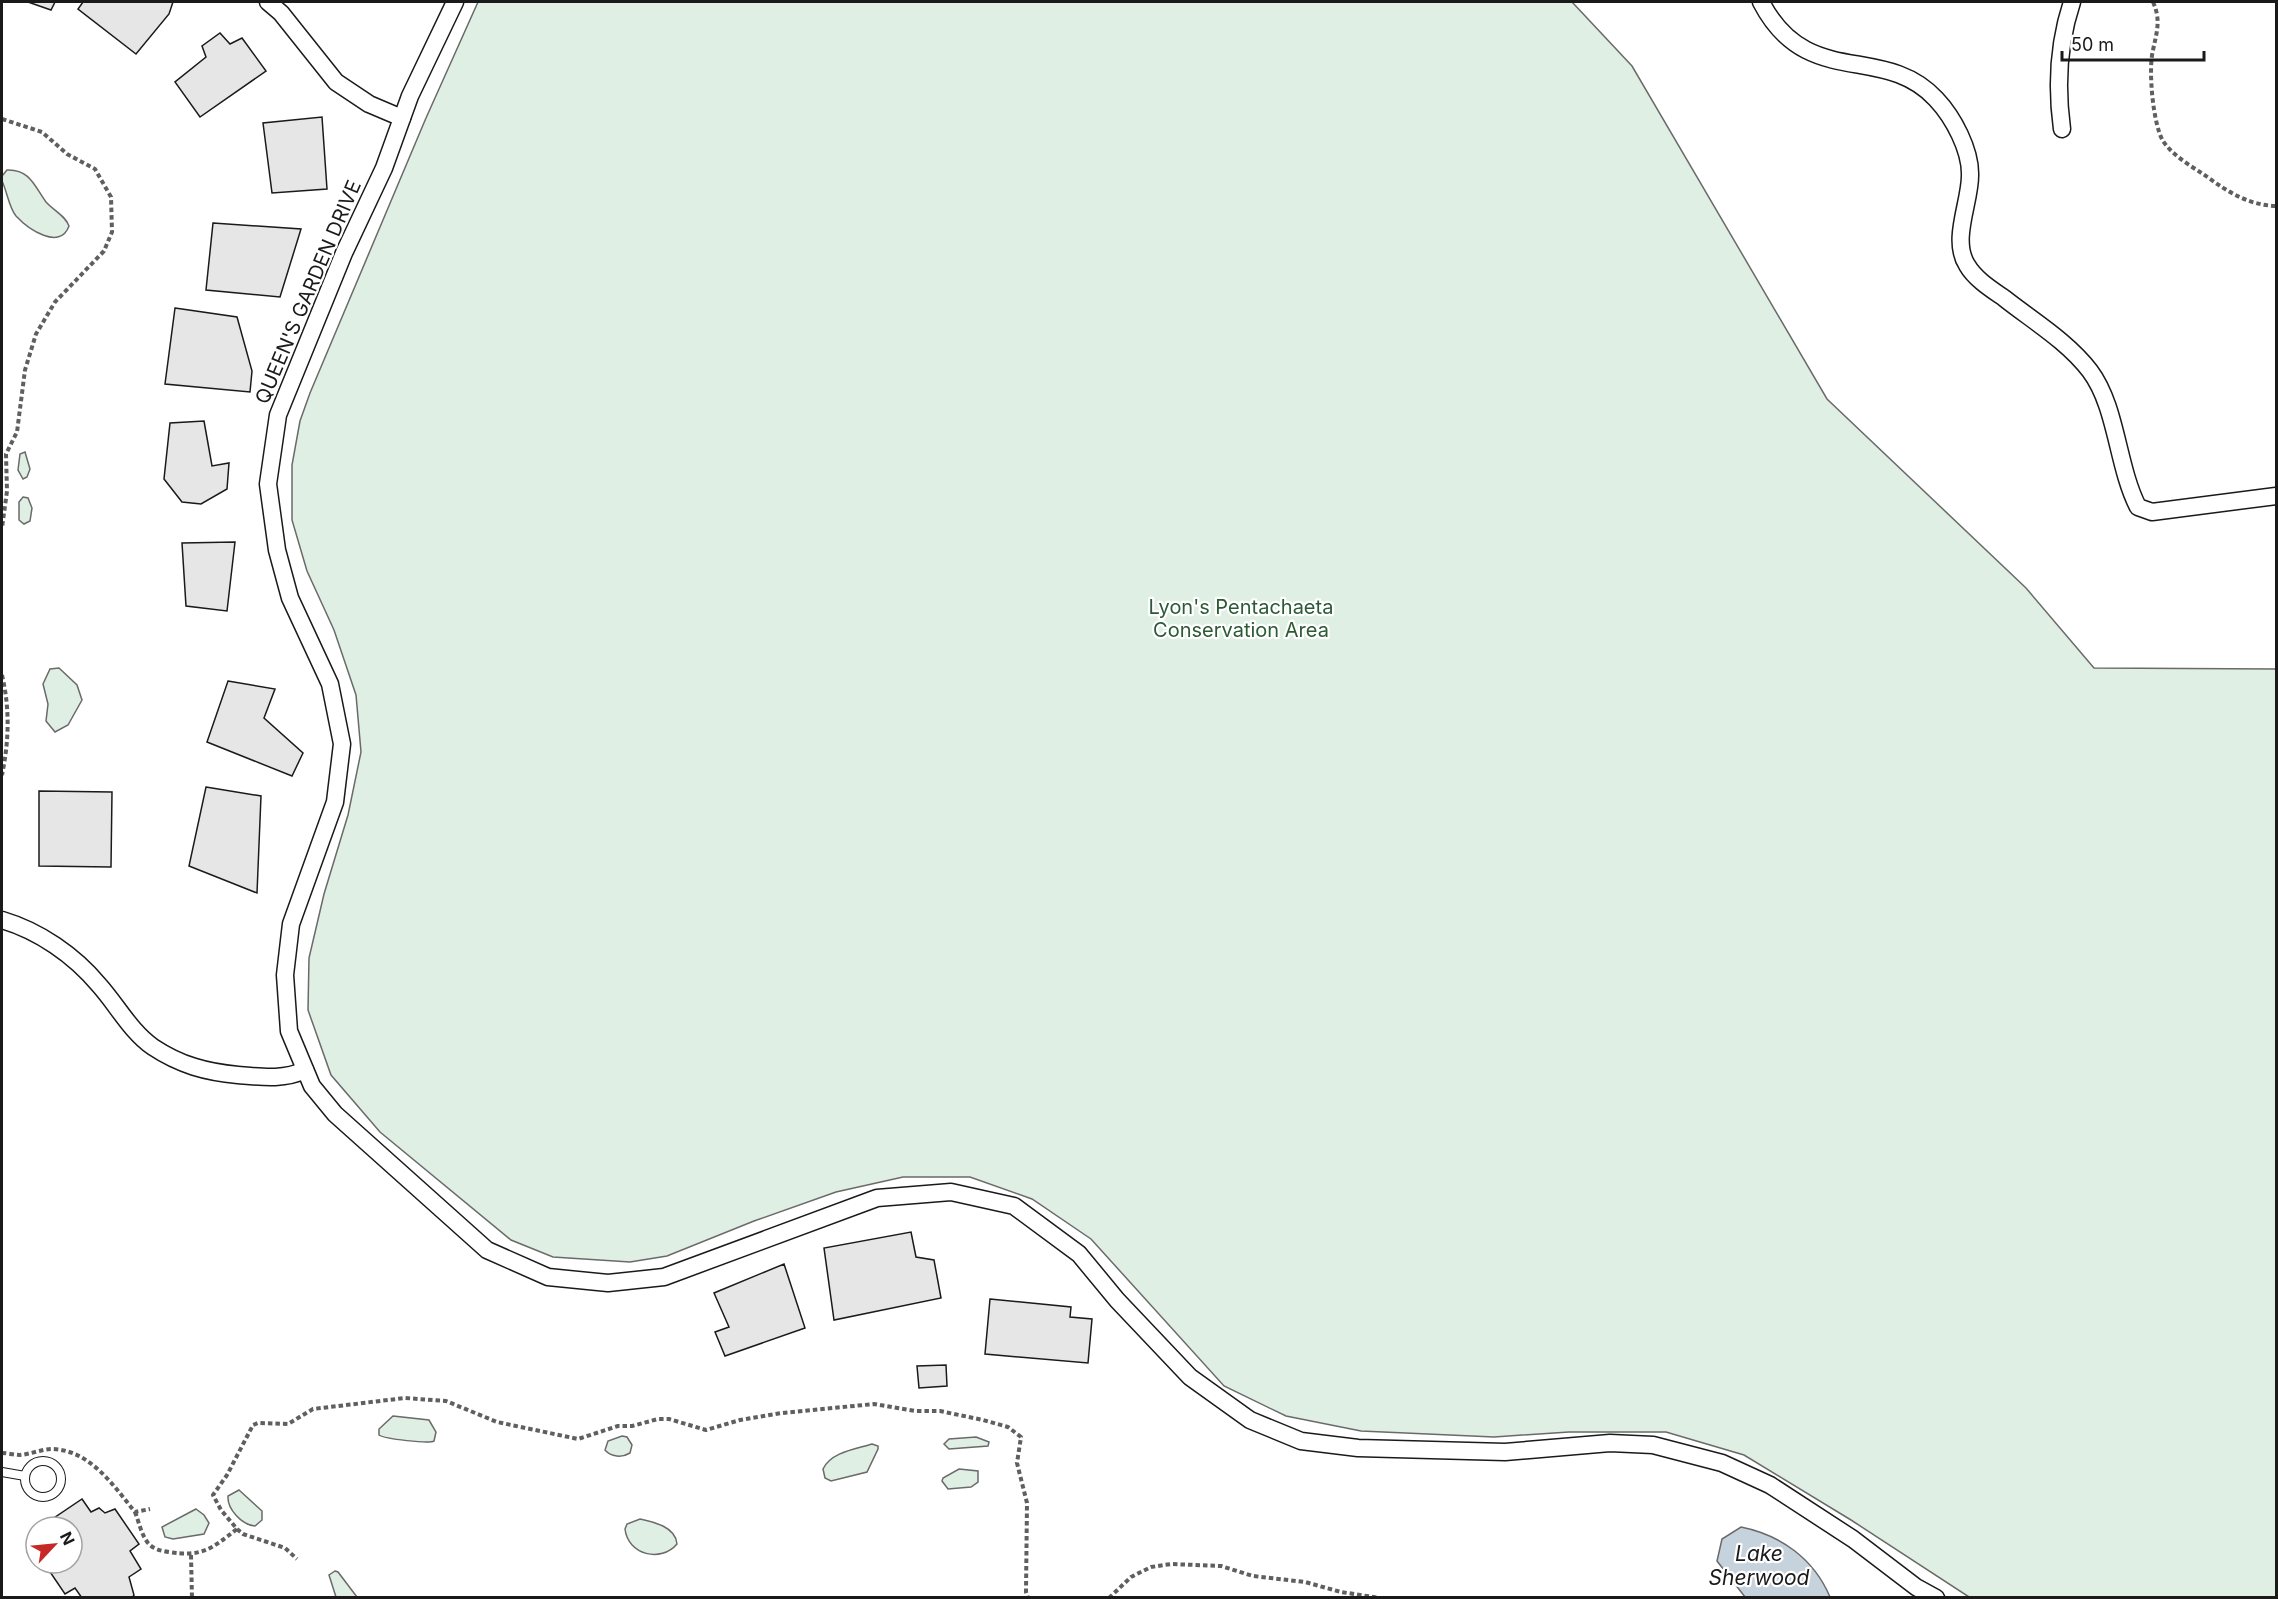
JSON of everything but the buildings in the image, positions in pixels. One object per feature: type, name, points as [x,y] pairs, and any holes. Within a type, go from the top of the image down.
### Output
[{"type":"street","points":[[268,2],[281,13],[336,82],[369,104],[402,118]]},
{"type":"street","name":"QUEEN'S GARDEN DRIVE","points":[[455,2],[402,118],[278,416],[268,484],[277,550],[290,598],[330,684],[342,744],[335,802],[291,924],[285,975],[289,1031],[312,1086],[334,1114],[487,1250],[548,1276],[608,1283],[664,1277],[877,1198],[951,1192],[1014,1206],[1079,1254],[1117,1300],[1190,1377],[1250,1420],[1301,1441],[1358,1448],[1505,1452],[1610,1443],[1664,1448],[1722,1463],[1770,1485],[1853,1539],[1916,1587],[1936,1598]]},
{"type":"street","points":[[1761,2],[1783,34],[1804,49],[1822,58],[1902,76],[1926,90],[1946,110],[1963,146],[1971,175],[1961,246],[1966,265],[1983,283],[2071,348],[2091,372],[2102,392],[2130,491],[2138,507],[2152,512],[2277,496]]},
{"type":"street","points":[[2062,129],[2058,66],[2063,29],[2072,2]]},
{"type":"street","points":[[2,920],[18,925],[51,943],[74,961],[98,983],[151,1045],[179,1063],[208,1072],[250,1076],[279,1077],[305,1070]]},
{"type":"lane","points":[[42,1461],[57,1468],[61,1480],[52,1495],[40,1497],[26,1487],[25,1476],[31,1466],[42,1461]]},
{"type":"lane","points":[[2,1472],[25,1476]]},
{"type":"path","points":[[2153,2],[2159,15],[2158,34],[2152,52],[2151,75],[2156,116],[2162,140],[2173,153],[2231,194],[2250,203],[2277,206]]},
{"type":"path","points":[[2,119],[42,132],[67,154],[95,169],[111,197],[112,232],[104,251],[55,302],[36,334],[25,370],[17,432],[6,454],[7,490],[2,528]]},
{"type":"path","points":[[2,675],[8,699],[8,746],[2,775]]},
{"type":"path","points":[[297,1559],[285,1548],[243,1534],[221,1510],[213,1495],[253,1425],[258,1423],[288,1424],[313,1409],[405,1398],[446,1401],[497,1422],[578,1439],[618,1426],[632,1426],[657,1419],[669,1419],[706,1430],[740,1419],[874,1404],[961,1415],[1017,1432],[1021,1437],[1017,1463],[1018,1478],[1027,1503],[1026,1592],[1028,1598]]},
{"type":"path","points":[[2,1452],[20,1455],[52,1449],[76,1454],[89,1461],[110,1480],[135,1512],[149,1545],[159,1550],[191,1555],[212,1548],[237,1529]]},
{"type":"path","points":[[135,1512],[150,1509]]},
{"type":"path","points":[[191,1555],[192,1598]]},
{"type":"path","points":[[1108,1598],[1131,1577],[1151,1568],[1171,1564],[1221,1566],[1253,1576],[1305,1582],[1341,1592],[1380,1598]]},
{"type":"green space","name":"Lyon's Pentachaeta Conservation Area","points":[[478,2],[1572,2],[1632,66],[1827,399],[2026,588],[2094,668],[2276,669],[2276,1597],[1969,1597],[1851,1520],[1744,1455],[1666,1432],[1569,1432],[1494,1437],[1361,1431],[1286,1416],[1224,1386],[1091,1239],[1032,1199],[970,1177],[903,1177],[836,1192],[754,1221],[667,1256],[630,1262],[553,1257],[511,1240],[380,1132],[331,1075],[308,1010],[309,958],[324,894],[348,815],[361,752],[356,695],[334,630],[307,571],[292,520],[292,465],[300,421],[310,393],[426,118]]},
{"type":"green space","points":[[7,170],[21,172],[31,180],[46,202],[67,222],[69,226],[65,233],[59,237],[44,235],[28,227],[16,216],[2,181],[2,176]]},
{"type":"green space","points":[[25,452],[30,469],[27,477],[23,479],[18,470],[20,454]]},
{"type":"green space","points":[[23,497],[28,498],[32,508],[30,521],[24,524],[19,520],[19,502]]},
{"type":"green space","points":[[59,668],[77,685],[82,700],[68,725],[55,732],[46,721],[48,704],[43,684],[50,669]]},
{"type":"green space","points":[[393,1416],[429,1420],[436,1432],[434,1441],[407,1441],[379,1435],[379,1429]]},
{"type":"green space","points":[[622,1436],[627,1437],[632,1445],[630,1453],[617,1456],[605,1450],[608,1441]]},
{"type":"green space","points":[[976,1437],[989,1442],[988,1446],[949,1449],[944,1444],[949,1439]]},
{"type":"green space","points":[[872,1444],[878,1446],[878,1449],[867,1472],[831,1481],[825,1478],[823,1469],[832,1459],[844,1452]]},
{"type":"green space","points":[[959,1469],[978,1471],[978,1482],[971,1487],[948,1489],[942,1481],[943,1478]]},
{"type":"green space","points":[[239,1490],[262,1511],[262,1520],[255,1526],[240,1519],[230,1506],[228,1496]]},
{"type":"green space","points":[[196,1509],[209,1523],[204,1534],[173,1539],[165,1537],[162,1527]]},
{"type":"green space","points":[[640,1519],[669,1529],[676,1538],[677,1544],[663,1553],[646,1553],[639,1550],[627,1538],[625,1529],[627,1524]]},
{"type":"green space","points":[[335,1571],[357,1597],[336,1597],[329,1575]]},
{"type":"water","name":"Lake Sherwood","points":[[1741,1527],[1770,1536],[1795,1551],[1815,1571],[1830,1597],[1745,1597],[1717,1561],[1722,1539]]}]
